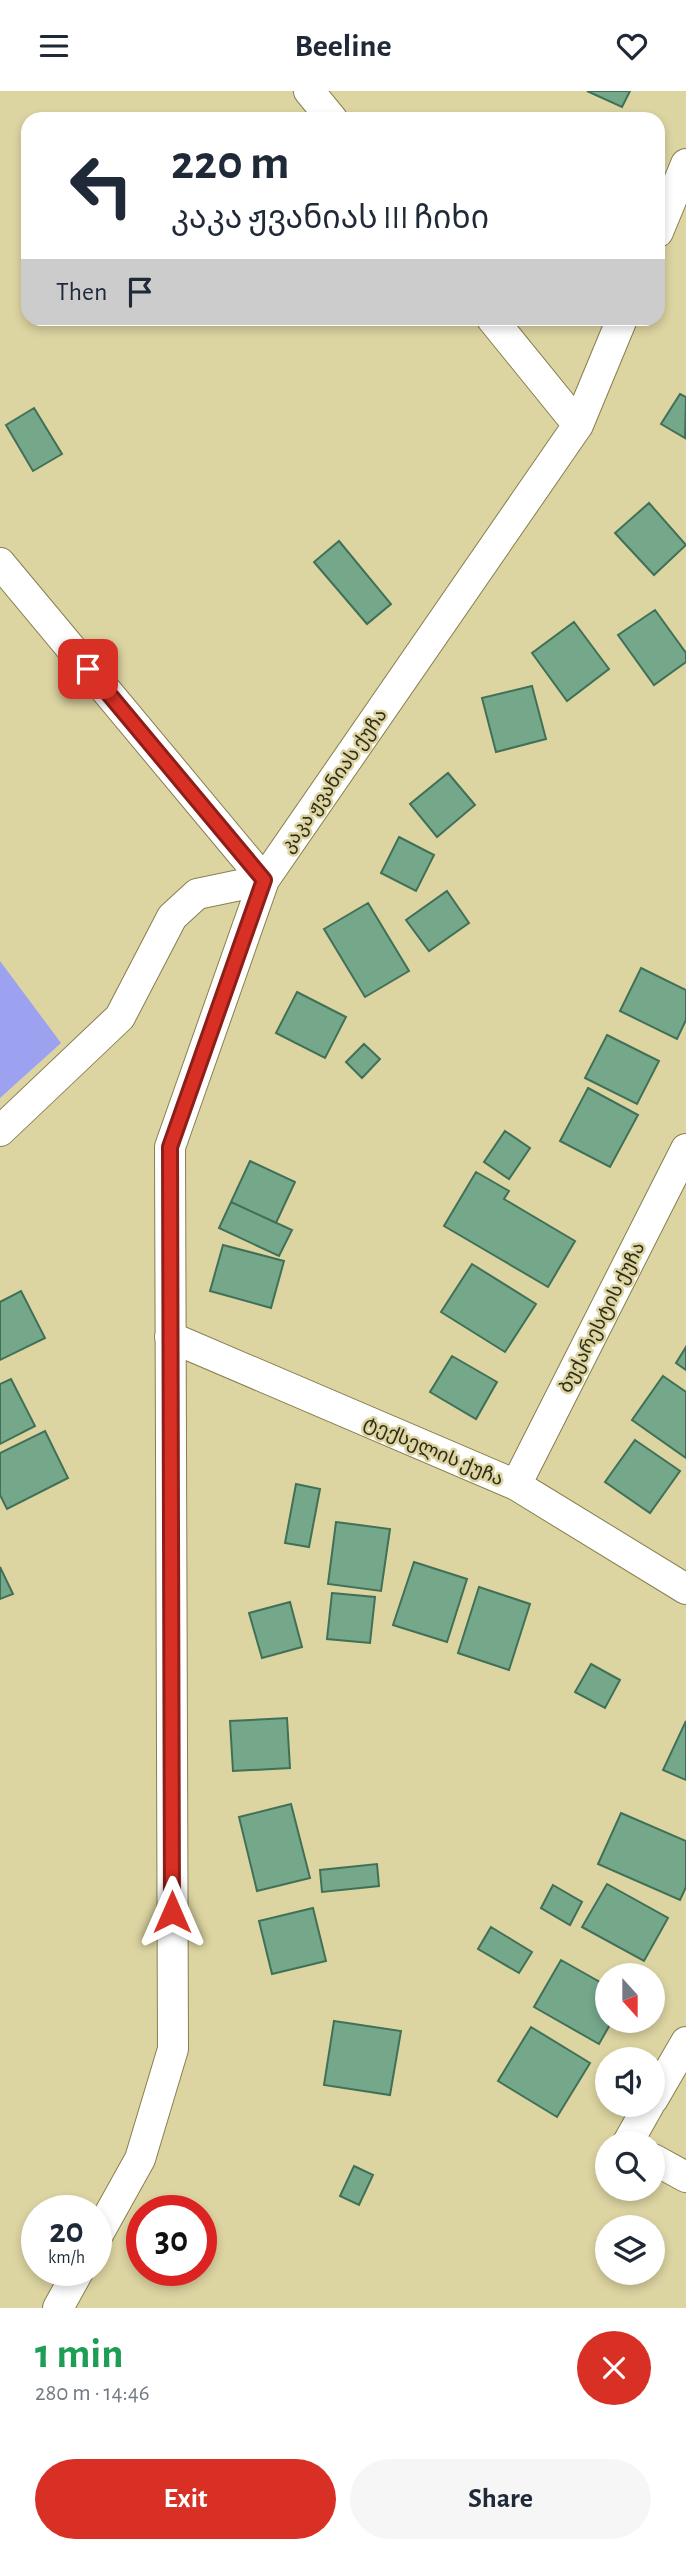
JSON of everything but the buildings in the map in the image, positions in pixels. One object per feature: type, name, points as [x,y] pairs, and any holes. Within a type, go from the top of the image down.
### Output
[{"type":"street","points":[[309,91],[326,112]]},
{"type":"street","points":[[665,215],[686,165]]},
{"type":"street","points":[[498,326],[578,425]]},
{"type":"street","name":"კაკა ჟვანიას ქუჩა","points":[[112,2209],[140,2158],[173,2049],[170,1147],[264,880],[578,425],[619,326]]},
{"type":"street","points":[[0,563],[264,880],[197,894],[172,917],[120,1017],[0,1131]]},
{"type":"street","name":"ბუქარესტის ქუჩა","points":[[516,1485],[686,1149]]},
{"type":"street","name":"ტექსელის ქუჩა","points":[[170,1337],[516,1485],[686,1588]]},
{"type":"street","points":[[665,2078],[686,2042]]},
{"type":"street","points":[[665,2166],[686,2177]]},
{"type":"street","points":[[58,2308],[70,2286]]},
{"type":"shaded area","points":[[0,961],[61,1043],[0,1098]]},
{"type":"route","points":[[88,669],[264,880],[170,1147],[172,1912]]}]
